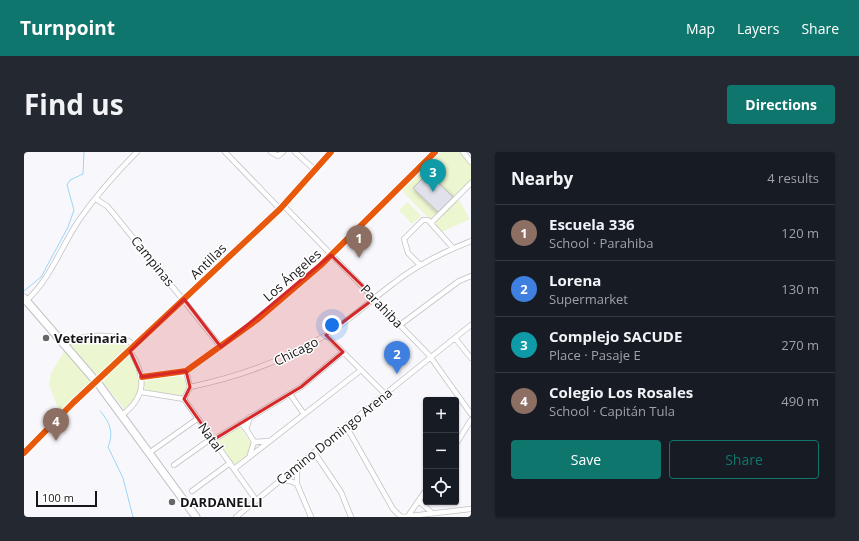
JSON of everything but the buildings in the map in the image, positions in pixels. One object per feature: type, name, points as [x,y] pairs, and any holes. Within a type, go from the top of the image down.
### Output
[{"type":"main road","points":[[25,300],[97,382],[196,517]]},
{"type":"street","points":[[25,300],[45,279],[80,220],[96,199],[137,152]]},
{"type":"street","name":"Parahiba","points":[[225,152],[375,298],[431,357],[471,414]]},
{"type":"street","points":[[271,152],[278,156],[283,152]]},
{"type":"street","points":[[295,152],[315,170]]},
{"type":"street","name":"Antillas","points":[[24,453],[66,409],[97,382],[282,207],[331,152]]},
{"type":"street","name":"Los Ángeles","points":[[142,377],[186,371],[258,319],[331,255],[435,152]]},
{"type":"street","points":[[463,152],[471,162]]},
{"type":"street","points":[[431,223],[471,183]]},
{"type":"street","points":[[466,188],[471,191]]},
{"type":"street","name":"Campinas","points":[[96,199],[107,206],[113,213],[184,299],[202,325],[221,347]]},
{"type":"street","points":[[420,265],[408,253],[404,239],[425,219],[431,223],[453,248]]},
{"type":"street","name":"Chicago","points":[[190,387],[262,367],[303,348],[326,335],[420,265],[453,248],[471,241]]},
{"type":"street","points":[[400,325],[459,281],[471,276]]},
{"type":"street","name":"Camino Domingo Arena","points":[[236,517],[385,394],[470,327]]},
{"type":"street","points":[[65,345],[73,339],[96,334],[114,337],[133,343],[135,346]]},
{"type":"street","points":[[326,335],[385,394]]},
{"type":"street","points":[[455,338],[471,358]]},
{"type":"street","points":[[122,416],[132,408],[141,392],[142,377],[138,364],[130,351]]},
{"type":"street","points":[[174,465],[212,439],[309,382],[343,352]]},
{"type":"street","points":[[234,469],[250,455],[361,370]]},
{"type":"street","points":[[141,392],[184,399],[190,387],[186,371]]},
{"type":"street","points":[[290,394],[304,414]]},
{"type":"street","name":"Natal","points":[[184,399],[256,500]]},
{"type":"street","points":[[246,429],[250,417]]},
{"type":"street","points":[[149,453],[197,419]]},
{"type":"street","points":[[459,439],[471,420]]},
{"type":"street","points":[[240,423],[259,448]]},
{"type":"street","points":[[346,426],[393,509],[401,517],[471,509]]},
{"type":"street","points":[[254,442],[270,440]]},
{"type":"street","points":[[250,455],[254,442]]},
{"type":"street","points":[[314,452],[341,492],[351,517]]},
{"type":"street","points":[[192,491],[230,463]]},
{"type":"street","points":[[296,467],[297,484],[311,517]]},
{"type":"street","points":[[280,480],[290,481],[297,484]]},
{"type":"street","points":[[408,516],[423,496]]},
{"type":"street","points":[[420,501],[432,513]]},
{"type":"highlighted area","points":[[331,255],[375,298],[326,335],[343,352],[301,387],[213,440],[184,399],[190,387],[186,371],[142,377],[130,351],[184,299],[221,347]]},
{"type":"green space","points":[[441,152],[460,152],[471,165],[471,181],[430,220],[404,193],[403,190]]},
{"type":"green space","points":[[458,198],[470,219],[442,232],[435,224],[435,221]]},
{"type":"green space","points":[[408,202],[421,216],[412,224],[399,210]]},
{"type":"green space","points":[[97,335],[118,344],[132,346],[99,376],[88,367],[69,345]]},
{"type":"green space","points":[[65,350],[91,379],[91,382],[60,413],[49,385],[51,373]]},
{"type":"green space","points":[[128,356],[133,359],[137,368],[139,386],[136,397],[130,406],[125,410],[103,382],[108,375]]},
{"type":"green space","points":[[178,376],[183,377],[187,383],[187,389],[180,397],[146,391],[143,386],[144,381],[148,379]]},
{"type":"green space","points":[[239,426],[255,449],[235,465],[217,440]]},
{"type":"waterway","points":[[24,291],[41,277],[68,227],[74,210],[67,185],[70,180],[83,174],[84,152]]},
{"type":"waterway","points":[[100,411],[109,424],[111,437],[108,447],[123,478],[133,517]]},
{"type":"cycle path","points":[[24,453],[73,403],[280,209],[331,152]]},
{"type":"cycle path","points":[[142,377],[186,371],[258,319],[321,265],[435,152]]},
{"type":"place","name":"Complejo SACUDE","points":[[433,192]]},
{"type":"place","name":"Escuela 336","points":[[359,258]]},
{"type":"place","name":"Veterinaria","points":[[46,338]]},
{"type":"place","name":"Lorena","points":[[397,374]]},
{"type":"place","name":"Colegio Los Rosales","points":[[56,441]]},
{"type":"place","name":"DARDANELLI","points":[[172,502]]}]
